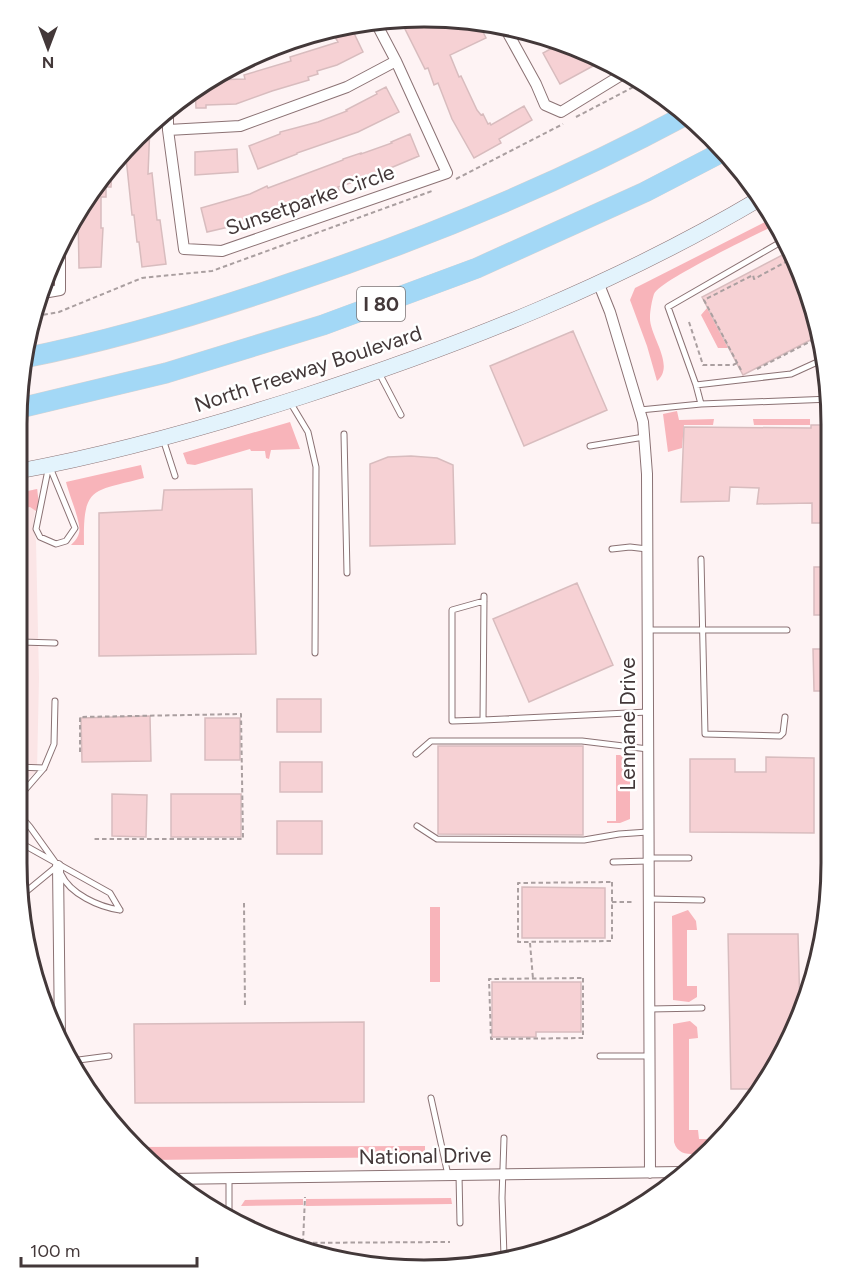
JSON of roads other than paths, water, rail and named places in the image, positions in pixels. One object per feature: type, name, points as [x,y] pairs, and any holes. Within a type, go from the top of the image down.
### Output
[{"type":"highway","name":"I 80","points":[[33,356],[218,308],[378,254],[534,190],[678,119]]},
{"type":"highway","name":"I 80","points":[[28,406],[166,373],[323,325],[477,268],[645,192],[716,155]]},
{"type":"street","points":[[168,121],[168,130],[240,126],[347,87],[396,61],[379,29]]},
{"type":"street","points":[[510,37],[545,105],[561,112],[618,77]]},
{"type":"street","name":"Sunsetparke Circle","points":[[168,130],[184,249],[222,251],[447,173],[396,61]]},
{"type":"street","name":"North Freeway Boulevard","points":[[27,469],[163,438],[378,371],[497,327],[598,282],[675,245],[753,202]]},
{"type":"street","points":[[50,292],[60,290],[60,265]]},
{"type":"street","name":"Lennane Drive","points":[[598,282],[610,312],[639,410],[647,474],[650,1173]]},
{"type":"street","points":[[58,866],[60,1021]]},
{"type":"street","name":"National Drive","points":[[183,1179],[673,1172]]},
{"type":"lane","points":[[701,404],[668,307],[777,243]]},
{"type":"lane","points":[[696,385],[791,374],[816,363]]},
{"type":"lane","points":[[378,371],[400,415]]},
{"type":"lane","points":[[639,410],[701,404],[820,399]]},
{"type":"lane","points":[[290,400],[308,432],[316,467],[315,653]]},
{"type":"lane","points":[[344,434],[347,573]]},
{"type":"lane","points":[[163,438],[175,476]]},
{"type":"lane","points":[[590,446],[644,438]]},
{"type":"lane","points":[[49,465],[75,528],[66,541],[56,544],[40,537],[36,529],[49,465]]},
{"type":"lane","points":[[612,549],[647,549]]},
{"type":"lane","points":[[701,559],[703,730],[705,734],[780,736],[783,734],[786,717]]},
{"type":"lane","points":[[483,720],[484,598],[452,610],[452,721],[483,720],[648,712]]},
{"type":"lane","points":[[648,630],[787,630]]},
{"type":"lane","points":[[27,642],[55,642]]},
{"type":"lane","points":[[27,788],[44,768],[54,744],[55,701]]},
{"type":"lane","points":[[416,754],[431,741],[582,741],[648,749]]},
{"type":"lane","points":[[27,767],[44,768]]},
{"type":"lane","points":[[27,824],[58,866],[67,886],[105,908],[120,910],[110,893],[58,866],[27,848]]},
{"type":"lane","points":[[417,826],[437,840],[584,840],[648,832]]},
{"type":"lane","points":[[613,862],[689,858]]},
{"type":"lane","points":[[28,890],[58,866]]},
{"type":"lane","points":[[649,899],[702,900]]},
{"type":"lane","points":[[649,1010],[702,1008]]},
{"type":"lane","points":[[79,1060],[109,1056]]},
{"type":"lane","points":[[600,1056],[649,1056]]},
{"type":"lane","points":[[431,1098],[454,1175],[460,1222]]},
{"type":"lane","points":[[504,1138],[502,1198],[504,1251]]},
{"type":"lane","points":[[229,1178],[229,1209]]}]
